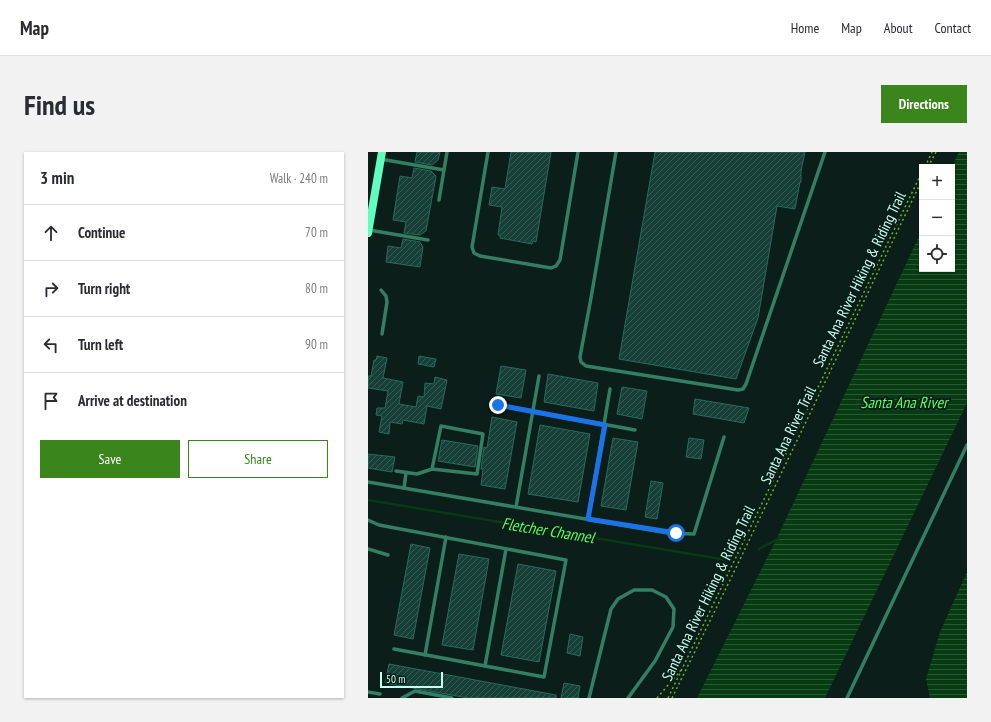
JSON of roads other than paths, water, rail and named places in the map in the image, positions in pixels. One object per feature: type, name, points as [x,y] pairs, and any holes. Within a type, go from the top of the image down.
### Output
[{"type":"main road","points":[[368,231],[371,201],[381,156]]},
{"type":"lane","points":[[439,200],[447,152]]},
{"type":"lane","points":[[488,152],[472,247],[474,253],[480,256],[551,268],[556,266],[560,260],[578,152]]},
{"type":"lane","points":[[616,152],[580,357],[581,362],[586,366],[738,390],[743,389],[746,384],[825,152]]},
{"type":"lane","points":[[381,156],[444,170]]},
{"type":"lane","points":[[368,231],[428,240]]},
{"type":"lane","points":[[381,290],[386,296],[387,302],[382,334]]},
{"type":"lane","points":[[516,507],[539,376]]},
{"type":"lane","points":[[588,519],[610,390]]},
{"type":"lane","points":[[498,405],[635,430]]},
{"type":"lane","points":[[396,471],[417,474],[432,469],[477,474],[483,434],[441,426],[432,469]]},
{"type":"lane","points":[[368,482],[668,532],[694,534],[724,438]]},
{"type":"lane","points":[[847,698],[967,445]]},
{"type":"lane","points":[[404,488],[406,473]]},
{"type":"lane","points":[[368,520],[379,525],[566,560],[544,677],[394,649]]},
{"type":"lane","points":[[425,655],[446,537]]},
{"type":"lane","points":[[485,666],[506,548]]},
{"type":"lane","points":[[368,549],[388,554]]},
{"type":"lane","points":[[589,698],[611,609],[618,599],[634,590],[652,590],[666,597],[674,609],[673,627],[655,661],[628,698]]},
{"type":"lane","points":[[402,698],[415,691],[452,698]]},
{"type":"lane","points":[[368,692],[380,694]]},
{"type":"water","name":"Santa Ana River","points":[[959,152],[967,152],[967,403],[825,698],[697,698],[776,540],[919,236],[919,272],[955,272],[955,164],[953,164]]},
{"type":"water","points":[[967,572],[967,698],[930,698],[926,679],[940,632]]},
{"type":"waterway","name":"Fletcher Channel","points":[[368,500],[727,560]]},
{"type":"waterway","points":[[759,549],[778,539]]}]
